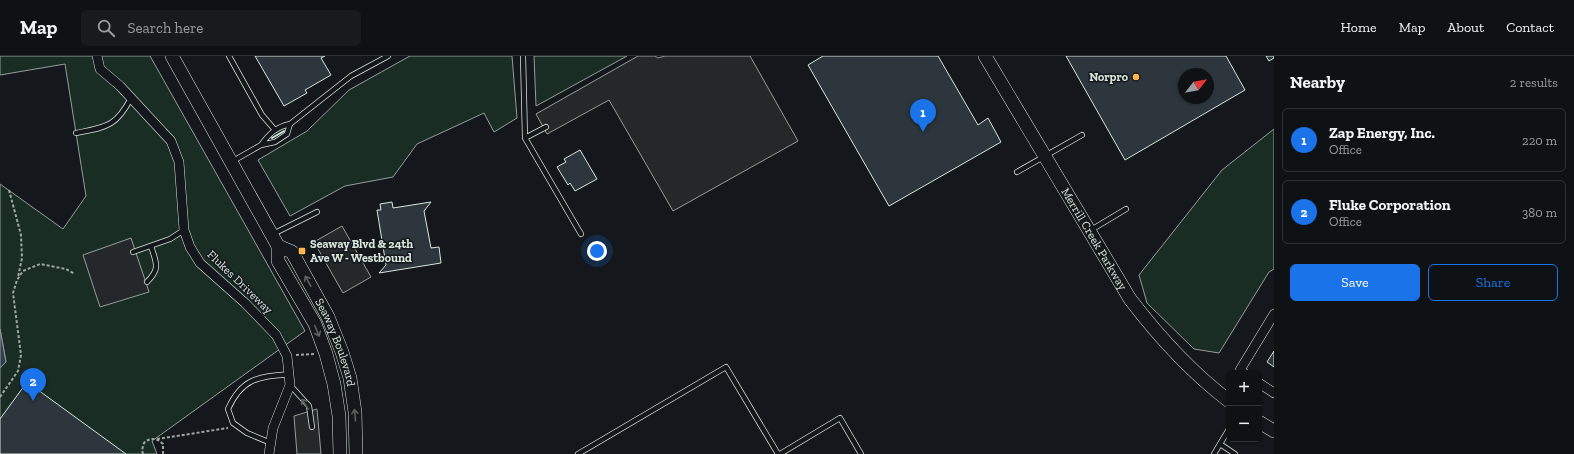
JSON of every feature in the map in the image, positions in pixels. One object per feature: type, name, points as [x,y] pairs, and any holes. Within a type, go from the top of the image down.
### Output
[{"type":"street","name":"Flukes Driveway","points":[[97,56],[100,69],[131,98],[171,141],[179,162],[184,230],[190,247],[200,263],[245,303],[276,335],[286,356],[290,385],[273,428],[269,454]]},
{"type":"street","name":"Seaway Boulevard","points":[[172,56],[275,241],[278,261],[315,324],[326,354],[334,384],[339,416],[340,454]]},
{"type":"street","name":"Merrill Creek Parkway","points":[[989,57],[1044,156],[1130,299],[1148,323],[1176,353],[1212,388],[1226,399]]},
{"type":"street","name":"Seaway Boulevard","points":[[275,241],[292,252],[328,317],[342,352],[350,378],[355,412],[356,454]]},
{"type":"street","points":[[1240,370],[1274,314]]},
{"type":"street","points":[[1262,385],[1274,393]]},
{"type":"street","points":[[1262,424],[1274,431]]},
{"type":"lane","points":[[229,56],[262,115],[275,130]]},
{"type":"lane","points":[[261,145],[270,133],[281,126],[290,124],[351,76],[388,56]]},
{"type":"lane","points":[[523,56],[525,138],[581,234]]},
{"type":"lane","points":[[76,133],[104,127],[116,120],[125,110],[131,98]]},
{"type":"lane","points":[[232,162],[261,145],[275,142],[287,134],[290,124]]},
{"type":"lane","points":[[525,138],[546,127]]},
{"type":"lane","points":[[1017,172],[1082,135]]},
{"type":"lane","points":[[1089,231],[1126,209]]},
{"type":"lane","points":[[275,241],[317,212]]},
{"type":"lane","points":[[133,252],[170,239],[184,230]]},
{"type":"lane","points":[[147,282],[154,275],[157,267],[152,246]]},
{"type":"lane","points":[[578,454],[726,367],[779,454],[840,418],[861,454]]},
{"type":"lane","points":[[271,443],[246,433],[233,423],[228,409],[234,396],[246,384],[262,376],[289,374]]},
{"type":"lane","points":[[290,385],[309,406],[312,427]]},
{"type":"lane","points":[[1214,454],[1226,434]]},
{"type":"lane","points":[[1220,444],[1235,454]]},
{"type":"path","points":[[0,397],[18,371],[21,355],[13,293],[22,258],[21,235],[9,190]]},
{"type":"path","points":[[17,280],[23,271],[40,264],[66,269],[75,274]]},
{"type":"path","points":[[286,356],[326,354]]},
{"type":"path","points":[[143,454],[142,447],[144,443],[150,439],[227,428],[233,423]]},
{"type":"path","points":[[157,439],[163,444],[163,454]]},
{"type":"green space","points":[[0,56],[150,56],[305,331],[152,441],[157,454],[0,454],[0,368],[6,362],[0,329],[0,184],[63,229],[86,196],[65,64],[0,75]]},
{"type":"green space","points":[[410,56],[512,56],[517,118],[494,132],[484,113],[417,144],[393,177],[345,186],[290,216],[258,160],[307,131],[349,90]]},
{"type":"green space","points":[[534,56],[627,56],[536,106]]},
{"type":"green space","points":[[1274,129],[1274,269],[1269,272],[1219,353],[1194,349],[1147,303],[1139,275],[1222,170]]},
{"type":"shaded area","points":[[638,56],[655,56],[658,58],[665,56],[750,56],[798,141],[673,211],[609,100],[547,134],[536,114]]},
{"type":"shaded area","points":[[342,226],[371,277],[343,293],[314,242]]},
{"type":"shaded area","points":[[131,238],[149,292],[100,307],[83,255]]},
{"type":"shaded area","points":[[317,409],[321,454],[297,454],[294,416]]},
{"type":"water","points":[[0,329],[6,362],[0,368]]},
{"type":"building","points":[[255,56],[325,56],[321,58],[331,75],[305,90],[307,93],[284,106]]},
{"type":"building","points":[[823,56],[938,56],[978,125],[988,118],[1001,142],[889,206],[808,65]]},
{"type":"building","points":[[1066,56],[1226,56],[1245,90],[1125,160]]},
{"type":"building","points":[[1266,56],[1274,56],[1274,58],[1269,61]]},
{"type":"building","points":[[580,150],[597,179],[575,191],[570,183],[568,185],[557,167],[566,162],[564,159]]},
{"type":"building","points":[[392,202],[393,208],[431,202],[424,211],[431,248],[439,247],[441,263],[379,273],[386,265],[377,210],[381,210],[380,204]]},
{"type":"building","points":[[1274,351],[1274,367],[1267,362]]},
{"type":"building","points":[[27,382],[126,454],[0,454],[0,419]]},
{"type":"wall","points":[[272,138],[284,131]]},
{"type":"place","name":"Norpro","points":[[1136,77]]},
{"type":"place","name":"Zap Energy, Inc.","points":[[923,132]]},
{"type":"place","name":"Seaway Blvd & 24th Ave W - Westbound","points":[[302,251]]},
{"type":"place","name":"Fluke Corporation","points":[[33,401]]}]
